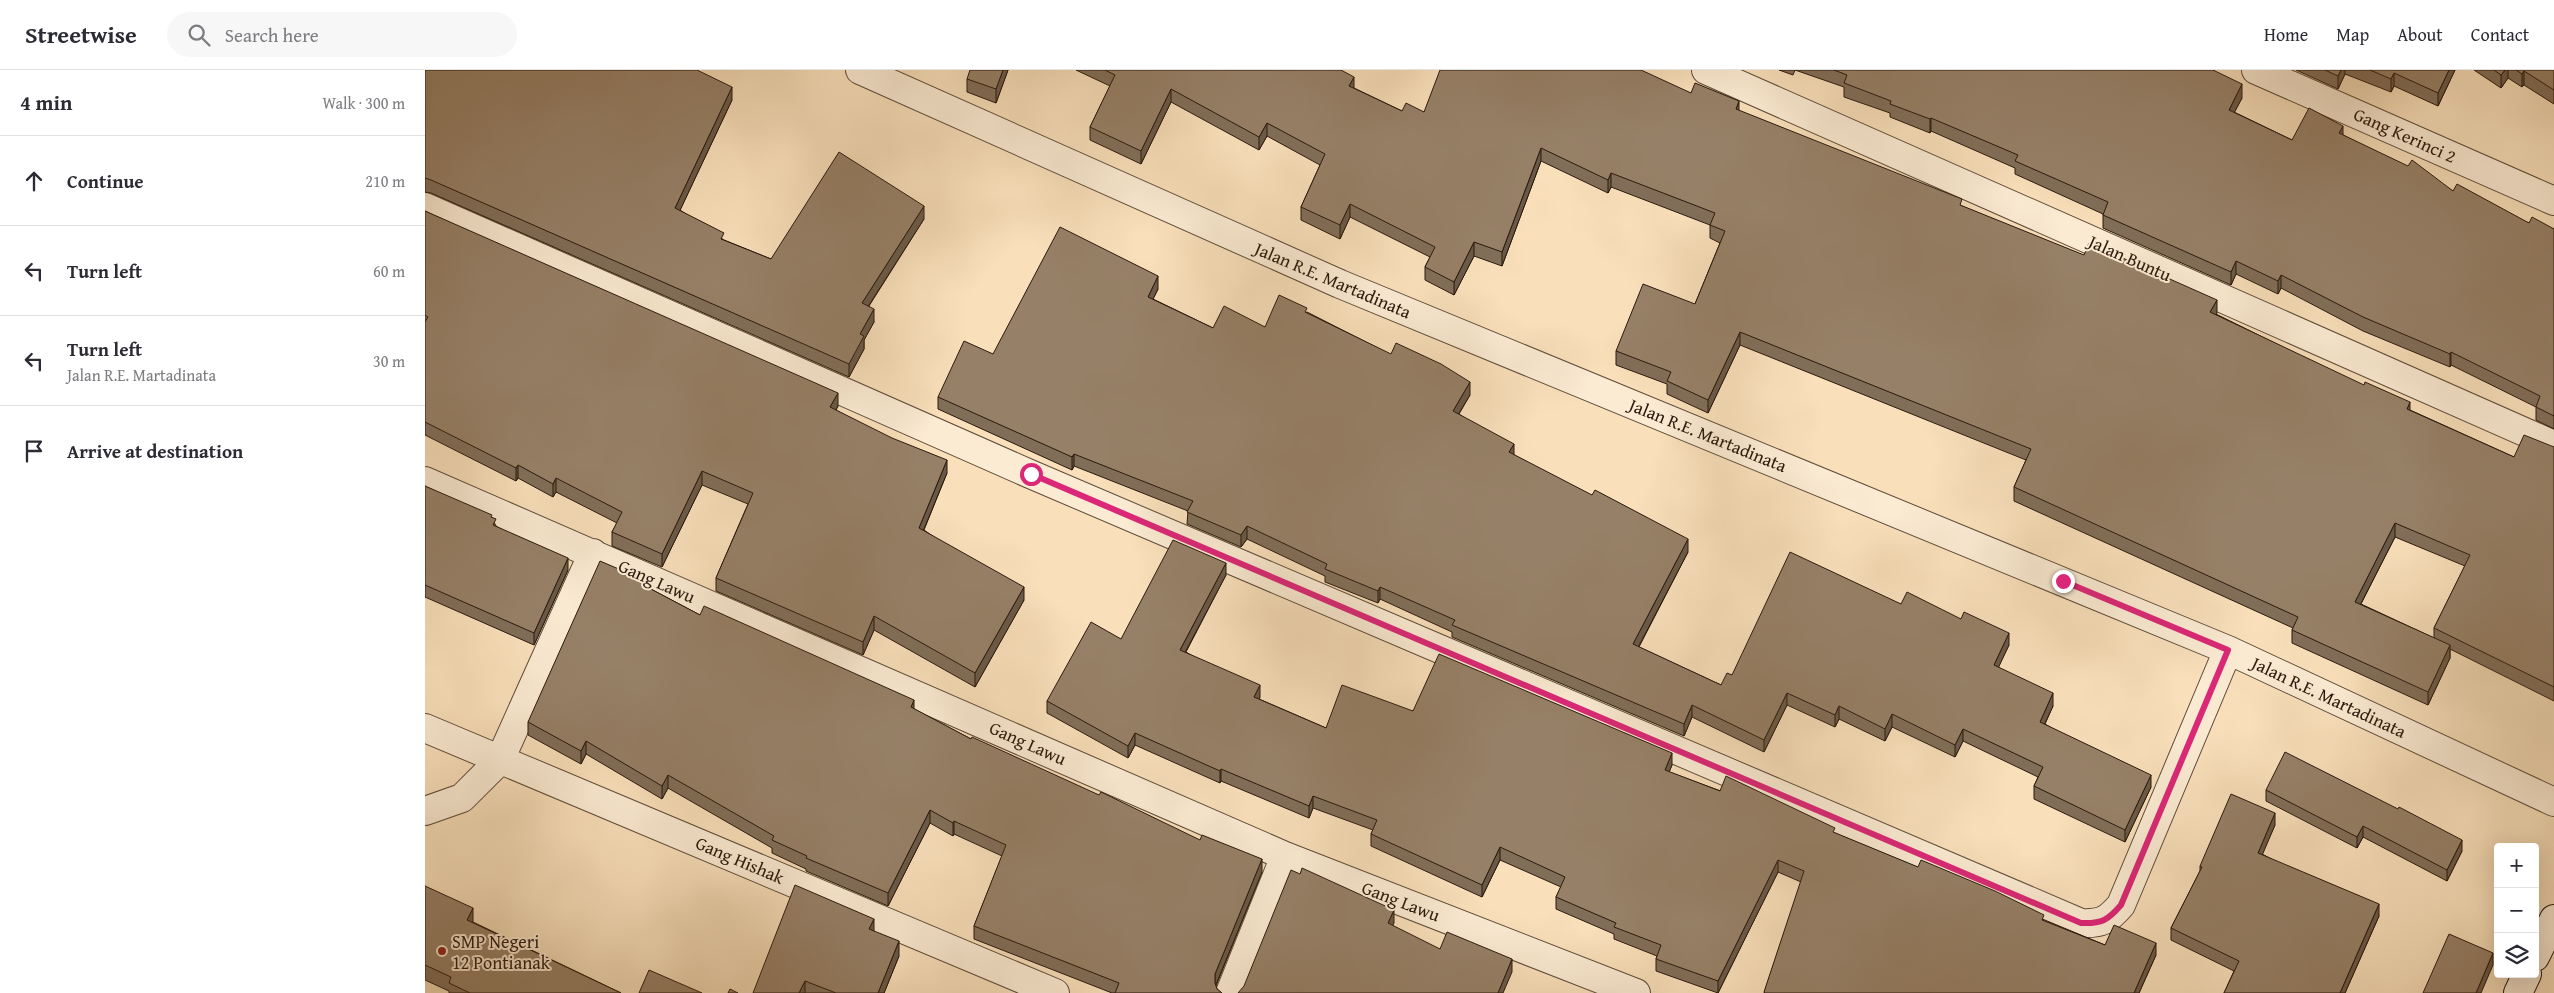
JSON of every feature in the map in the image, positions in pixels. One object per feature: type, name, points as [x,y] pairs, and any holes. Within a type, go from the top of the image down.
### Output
[{"type":"street","name":"Jalan R.E. Martadinata","points":[[860,70],[1340,284],[2228,650],[2554,802]]},
{"type":"street","name":"Jalan Buntu","points":[[1706,70],[2554,445]]},
{"type":"street","name":"Gang Kerinci 2","points":[[2256,70],[2554,201]]},
{"type":"street","points":[[425,207],[1040,478],[2081,923],[2097,924],[2111,916],[2121,905],[2228,650]]},
{"type":"street","name":"Gang Lawu","points":[[425,481],[1285,856],[1637,993]]},
{"type":"street","points":[[425,812],[462,798],[500,760],[593,553]]},
{"type":"street","name":"Gang Hishak","points":[[425,728],[1055,993]]},
{"type":"street","points":[[1231,993],[1285,856]]},
{"type":"street","points":[[2539,949],[2554,919]]},
{"type":"street","points":[[2518,993],[2525,978]]},
{"type":"building","points":[[425,70],[697,70],[732,87],[675,208],[724,233],[721,239],[771,259],[839,152],[924,206],[862,303],[874,309],[860,334],[864,336],[849,364],[425,178]]},
{"type":"building","points":[[970,70],[1003,70],[996,89],[967,79]]},
{"type":"building","points":[[1105,70],[1341,70],[1354,77],[1349,86],[1402,111],[1406,103],[1424,112],[1440,70],[1641,70],[1691,93],[1695,83],[1739,101],[1736,109],[1962,199],[1960,205],[2084,255],[2089,243],[2217,300],[2210,312],[2364,385],[2365,382],[2410,402],[2407,409],[2514,457],[2524,435],[2554,447],[2554,687],[2434,628],[2470,555],[2395,523],[2355,602],[2450,645],[2428,692],[2292,630],[2298,617],[2014,487],[2031,449],[1740,332],[1708,400],[1667,381],[1671,372],[1616,351],[1643,284],[1695,304],[1725,231],[1710,225],[1715,213],[1611,173],[1608,180],[1541,148],[1502,252],[1474,242],[1454,282],[1425,267],[1435,247],[1350,204],[1340,225],[1301,207],[1325,154],[1267,123],[1259,137],[1171,89],[1141,151],[1090,127],[1115,75]]},
{"type":"building","points":[[1834,70],[2213,70],[2242,84],[2229,110],[2292,140],[2309,108],[2343,126],[2339,133],[2408,166],[2412,160],[2453,191],[2457,184],[2529,223],[2532,217],[2554,229],[2554,416],[2536,407],[2540,396],[2451,352],[2450,354],[2363,317],[2281,275],[2278,281],[2236,261],[2231,272],[2103,215],[2108,202],[2015,161],[2018,155],[1931,118],[1890,104],[1891,101],[1844,83],[1847,75]]},
{"type":"building","points":[[2325,70],[2341,70],[2338,76]]},
{"type":"building","points":[[2370,70],[2449,70],[2438,93],[2394,73],[2391,79]]},
{"type":"building","points":[[2494,70],[2505,70],[2501,75]]},
{"type":"building","points":[[2516,70],[2554,70],[2554,90],[2524,71],[2522,74]]},
{"type":"building","points":[[425,211],[838,393],[830,407],[892,438],[947,460],[919,528],[1024,587],[975,673],[874,616],[863,642],[716,578],[753,493],[702,471],[662,554],[612,532],[622,512],[556,478],[553,484],[518,465],[516,468],[425,422],[425,322],[428,317],[425,315]]},
{"type":"building","points":[[1060,227],[1158,276],[1148,297],[1213,328],[1224,306],[1265,327],[1279,295],[1307,308],[1305,312],[1391,354],[1396,343],[1441,364],[1470,382],[1453,411],[1514,444],[1509,452],[1592,495],[1595,490],[1688,539],[1633,644],[1721,685],[1727,673],[1732,675],[1790,552],[1901,604],[1907,592],[1961,619],[1964,612],[2009,633],[1994,665],[2053,693],[2040,722],[2151,775],[2125,830],[2034,786],[2043,767],[1963,729],[1955,745],[1892,714],[1885,729],[1839,706],[1835,715],[1787,693],[1764,740],[1692,705],[1684,724],[1452,625],[1455,620],[1380,587],[1378,591],[1325,569],[1327,564],[1247,526],[1241,535],[1187,512],[1193,501],[1074,454],[1072,457],[938,397],[964,341],[993,354]]},
{"type":"building","points":[[425,486],[492,515],[491,517],[496,519],[493,525],[568,558],[534,633],[425,585]]},
{"type":"building","points":[[1173,540],[1226,563],[1180,650],[1260,685],[1254,697],[1326,728],[1342,685],[1413,711],[1439,654],[1672,753],[1665,770],[1720,791],[1726,776],[1835,828],[1833,832],[1918,867],[1921,860],[1995,891],[2044,915],[2042,920],[2105,945],[2114,925],[2156,943],[2134,993],[1765,993],[1804,871],[1778,860],[1718,981],[1656,959],[1661,945],[1614,927],[1616,923],[1556,897],[1565,877],[1500,847],[1482,885],[1371,834],[1377,820],[1313,796],[1309,806],[1221,769],[1220,771],[1135,733],[1128,746],[1047,701],[1091,622],[1121,639]]},
{"type":"building","points":[[600,561],[649,582],[647,587],[700,615],[704,606],[914,700],[911,707],[971,739],[972,737],[1099,795],[1101,792],[1200,840],[1202,835],[1262,859],[1215,974],[1217,989],[1222,993],[1115,993],[1119,983],[974,926],[1006,845],[954,821],[953,823],[930,810],[888,893],[806,858],[807,856],[772,840],[774,836],[668,775],[662,786],[586,741],[581,751],[528,722]]},
{"type":"building","points":[[2285,752],[2398,809],[2399,807],[2462,840],[2447,870],[2363,826],[2357,837],[2266,790]]},
{"type":"building","points":[[2231,794],[2275,813],[2258,853],[2379,904],[2340,993],[2224,993],[2239,961],[2171,928],[2202,867],[2200,866]]},
{"type":"building","points":[[1302,868],[1394,910],[1388,923],[1440,949],[1447,932],[1512,959],[1498,993],[1238,993],[1244,986],[1291,870],[1300,874]]},
{"type":"building","points":[[795,885],[874,919],[869,929],[899,941],[878,993],[836,993],[805,981],[799,993],[753,993]]},
{"type":"building","points":[[425,886],[473,908],[467,920],[621,993],[470,993],[449,983],[451,977],[425,965]]},
{"type":"building","points":[[2449,934],[2493,953],[2476,993],[2423,993]]},
{"type":"building","points":[[649,970],[702,993],[639,993]]},
{"type":"building","points":[[730,989],[738,993],[728,993]]},
{"type":"place","name":"SMP Negeri 12 Pontianak","points":[[442,951]]},
{"type":"route","points":[[1031,474],[2081,923],[2097,924],[2111,916],[2121,905],[2228,650],[2063,581]]}]
